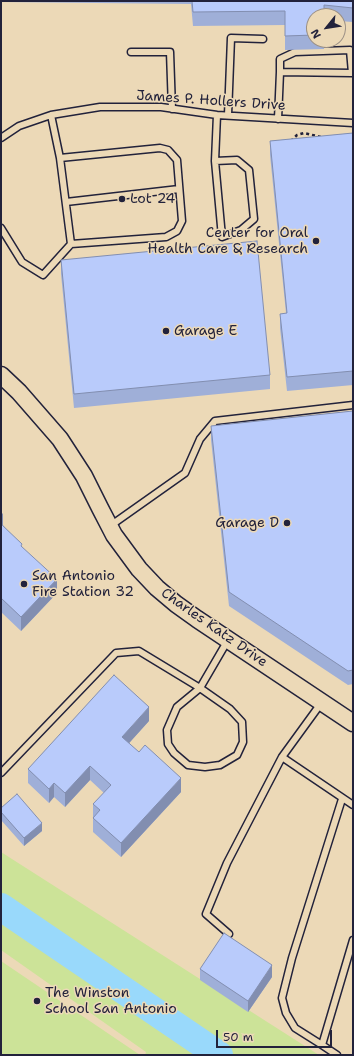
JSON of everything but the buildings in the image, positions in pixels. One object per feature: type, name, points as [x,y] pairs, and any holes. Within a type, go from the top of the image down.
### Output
[{"type":"street","name":"Charles Katz Drive","points":[[1,375],[19,392],[60,439],[84,476],[110,526],[138,569],[157,588],[176,604],[228,640],[353,723]]},
{"type":"lane","points":[[228,115],[231,38],[263,39]]},
{"type":"lane","points":[[278,119],[280,60],[295,52],[350,50],[352,73],[280,72]]},
{"type":"lane","points":[[131,52],[170,52],[172,109]]},
{"type":"lane","name":"James P. Hollers Drive","points":[[1,138],[19,126],[51,115],[100,107],[161,107],[217,115],[353,123]]},
{"type":"lane","points":[[51,115],[60,158],[71,244]]},
{"type":"lane","points":[[215,161],[237,160],[249,170],[254,218],[241,230],[222,237],[215,161],[217,115]]},
{"type":"lane","points":[[1,228],[22,262],[43,275],[71,244],[166,236],[177,231],[182,221],[177,160],[168,150],[160,148],[60,158]]},
{"type":"lane","points":[[66,202],[179,189]]},
{"type":"lane","points":[[110,526],[185,473],[200,439],[215,421],[353,405]]},
{"type":"lane","points":[[1,773],[116,653],[139,652],[200,688],[230,709],[242,722],[243,742],[237,755],[220,765],[205,767],[188,765],[174,753],[168,744],[167,730],[177,707],[200,688],[228,640]]},
{"type":"lane","points":[[229,934],[206,914],[227,863],[282,757],[322,702]]},
{"type":"lane","points":[[282,757],[353,805]]},
{"type":"lane","points":[[337,1055],[295,1028],[286,1013],[282,998],[292,958],[342,799]]},
{"type":"lane","points":[[322,1045],[353,940]]},
{"type":"path","points":[[287,147],[291,140],[297,135],[304,133],[327,138]]},
{"type":"green space","points":[[1,852],[319,1055],[145,1055],[146,1052],[1,950]]},
{"type":"green space","name":"The Winston School San Antonio","points":[[1,961],[140,1055],[1,1055]]},
{"type":"waterway","points":[[1,907],[219,1055]]},
{"type":"place","name":"Lot 24","points":[[122,199]]},
{"type":"place","name":"Center for Oral Health Care & Research","points":[[316,241]]},
{"type":"place","name":"Garage E","points":[[166,331]]},
{"type":"place","name":"Garage D","points":[[287,523]]},
{"type":"place","name":"San Antonio Fire Station 32","points":[[24,584]]},
{"type":"place","name":"The Winston School San Antonio","points":[[37,1001]]}]
